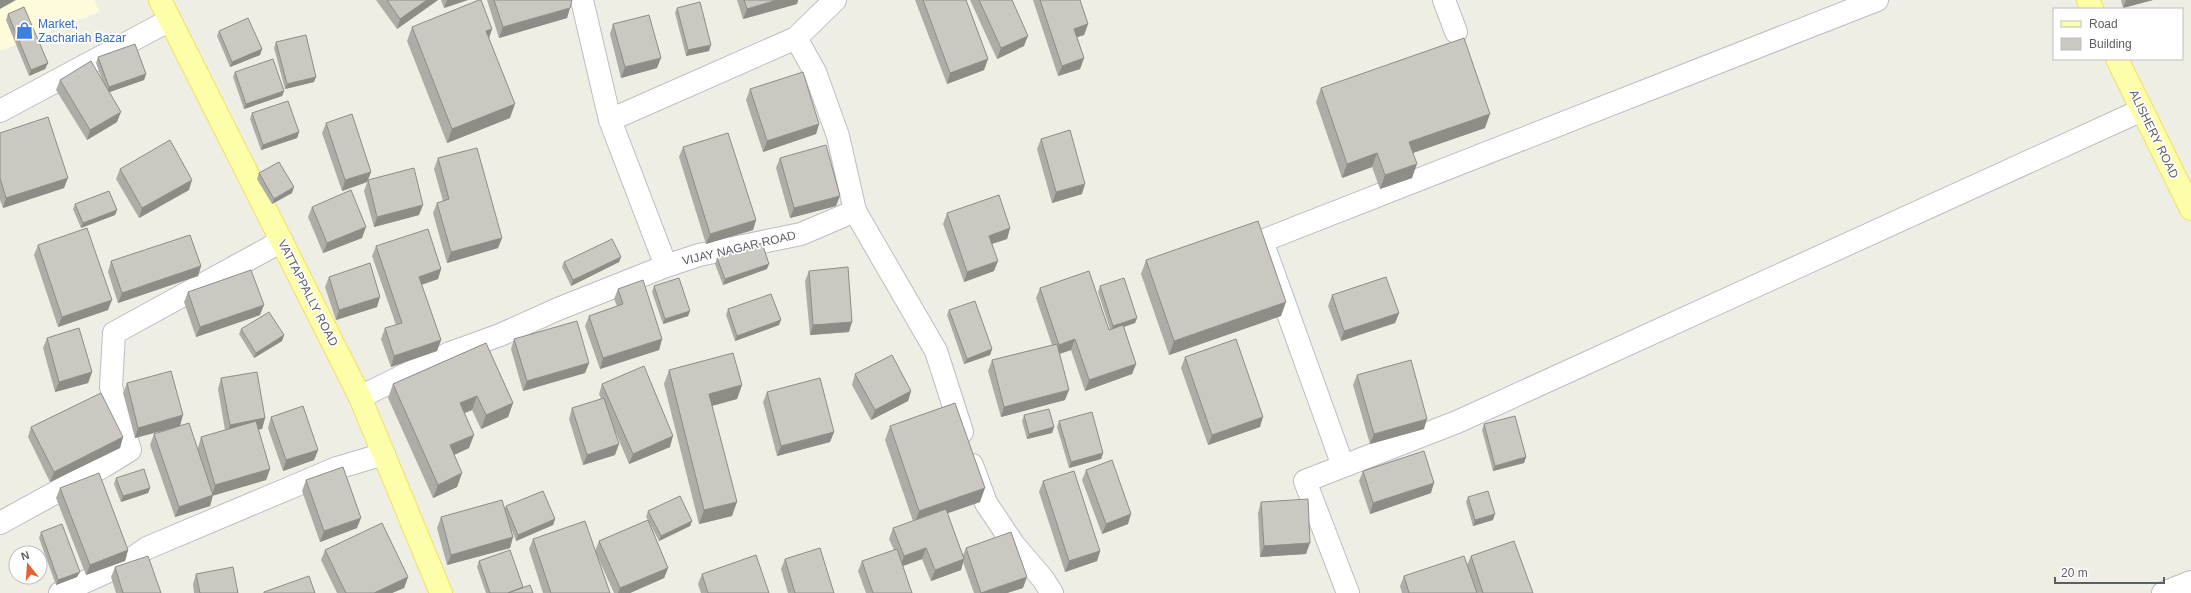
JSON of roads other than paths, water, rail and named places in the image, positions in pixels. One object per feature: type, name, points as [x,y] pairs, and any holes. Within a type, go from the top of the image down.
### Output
[{"type":"main road","name":"VATTAPPALLY ROAD","points":[[160,0],[360,397],[441,593]]},
{"type":"main road","name":"ALISHERY ROAD","points":[[2117,60],[2191,209]]},
{"type":"street","points":[[582,0],[610,120],[666,266]]},
{"type":"street","points":[[610,120],[796,38],[835,0]]},
{"type":"street","points":[[1444,0],[1456,32]]},
{"type":"street","points":[[1343,466],[1262,241],[1877,0]]},
{"type":"street","points":[[0,111],[170,20]]},
{"type":"street","points":[[796,38],[815,72],[838,136],[855,211],[936,351],[986,503],[1014,545],[1052,593]]},
{"type":"street","points":[[1348,593],[1305,481],[1456,422],[2142,110]]},
{"type":"street","name":"VIJAY NAGAR ROAD","points":[[360,397],[450,353],[500,335],[558,309],[666,266],[699,255],[801,234],[855,211]]},
{"type":"street","points":[[0,523],[104,466],[130,450],[111,387],[114,333],[282,241]]},
{"type":"street","points":[[60,593],[124,564],[147,548],[337,468],[384,454]]},
{"type":"street","points":[[2163,593],[2191,582]]},
{"type":"place","name":"Market, Zachariah Bazar","points":[[25,31]]}]
